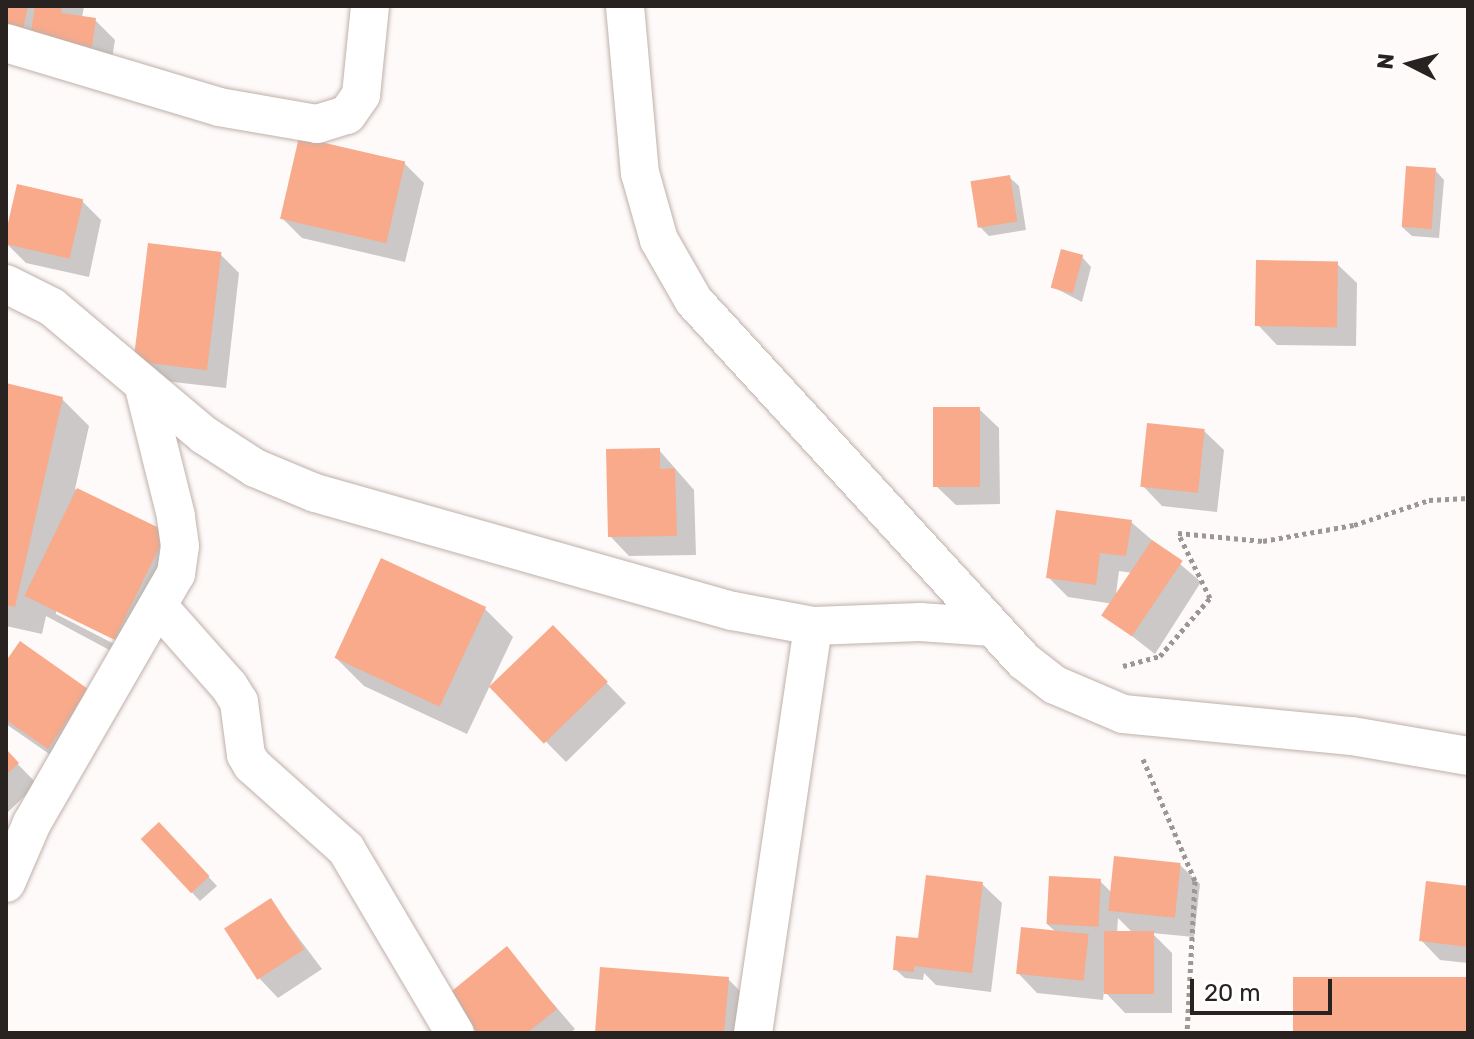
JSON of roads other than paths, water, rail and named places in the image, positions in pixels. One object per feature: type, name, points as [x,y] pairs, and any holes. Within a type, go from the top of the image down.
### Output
[{"type":"street","points":[[6,43],[219,107],[317,124],[347,115],[361,95],[370,6]]},
{"type":"street","points":[[625,6],[640,173],[659,240],[694,301],[992,627],[1055,685],[1123,714],[1352,736],[1468,756]]},
{"type":"street","points":[[6,284],[52,307],[144,388],[255,468],[315,493],[733,611],[813,626],[920,622],[992,627]]},
{"type":"street","points":[[6,883],[32,823],[176,574],[180,546],[144,388]]},
{"type":"street","points":[[159,607],[234,694],[246,755],[252,765],[330,831],[353,860],[455,1033]]},
{"type":"street","points":[[753,1033],[813,626]]}]
